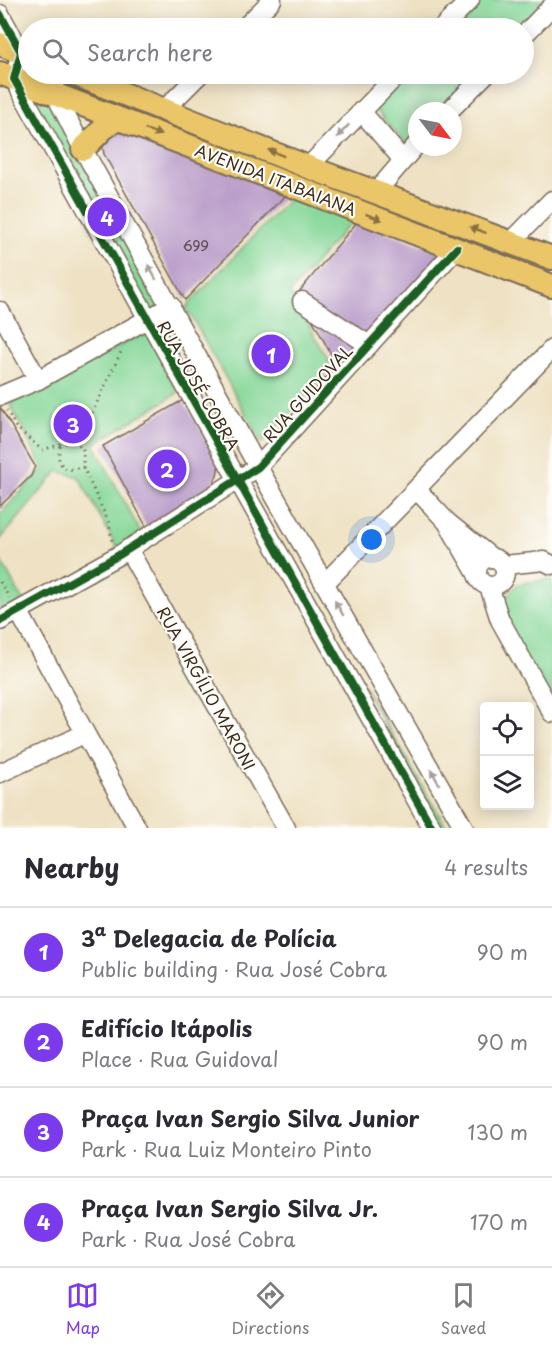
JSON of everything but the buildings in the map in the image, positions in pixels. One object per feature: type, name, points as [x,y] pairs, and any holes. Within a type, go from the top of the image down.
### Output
[{"type":"main road","name":"AVENIDA ITABAIANA","points":[[27,84],[552,286]]},
{"type":"main road","name":"AVENIDA ITABAIANA","points":[[101,84],[166,108],[308,167],[552,258]]},
{"type":"main road","points":[[83,149],[104,128],[117,119]]},
{"type":"street","points":[[452,18],[470,0]]},
{"type":"street","points":[[251,18],[263,2]]},
{"type":"street","points":[[534,25],[552,6]]},
{"type":"street","points":[[0,14],[16,50],[7,76]]},
{"type":"street","name":"RUA JOSÉ COBRA","points":[[7,76],[238,479],[432,828]]},
{"type":"street","name":"RUA JOSÉ COBRA","points":[[55,84],[56,96],[83,149],[258,467],[464,828]]},
{"type":"street","points":[[166,108],[190,84]]},
{"type":"street","points":[[308,167],[388,84]]},
{"type":"street","points":[[458,102],[476,84]]},
{"type":"street","points":[[362,111],[402,159]]},
{"type":"street","points":[[377,191],[408,153]]},
{"type":"street","points":[[510,243],[552,200]]},
{"type":"street","name":"RUA GUIDOVAL","points":[[0,621],[124,552],[258,467],[457,248]]},
{"type":"street","points":[[302,301],[369,345]]},
{"type":"street","points":[[3,402],[171,306]]},
{"type":"street","points":[[0,311],[38,380]]},
{"type":"street","points":[[325,583],[552,349]]},
{"type":"street","points":[[417,490],[447,522],[498,561],[504,578],[498,585],[483,580],[447,522]]},
{"type":"street","name":"RUA VIRGÍLIO MARONI","points":[[124,552],[286,828]]},
{"type":"street","points":[[549,559],[498,561],[479,565],[500,620],[552,713]]},
{"type":"street","points":[[19,612],[84,734],[138,828]]},
{"type":"street","points":[[0,773],[84,734]]},
{"type":"path","points":[[3,402],[16,427],[42,450],[75,440],[93,411],[121,353],[118,336]]},
{"type":"path","points":[[75,440],[83,448],[82,467],[109,522],[110,537],[124,552]]},
{"type":"path","points":[[60,446],[58,460],[61,466],[68,470],[82,467]]},
{"type":"green space","points":[[478,0],[545,0],[528,18],[461,18]]},
{"type":"green space","points":[[397,84],[465,84],[448,102],[408,102],[407,145],[374,108]]},
{"type":"green space","points":[[34,93],[54,100],[167,304],[147,315],[34,101]]},
{"type":"green space","points":[[293,195],[355,217],[290,293],[333,367],[262,443],[186,307]]},
{"type":"green space","points":[[148,331],[178,393],[94,444],[142,535],[119,552],[79,477],[58,471],[0,540],[0,514],[43,469],[10,404]]},
{"type":"green space","points":[[0,559],[23,601],[0,612]]},
{"type":"green space","points":[[552,580],[552,704],[509,632],[503,601],[518,584]]},
{"type":"green space","points":[[359,677],[447,828],[439,828]]},
{"type":"cycle path","points":[[0,14],[18,47]]},
{"type":"cycle path","points":[[18,64],[14,79],[432,828]]},
{"type":"cycle path","points":[[0,621],[119,555],[258,467],[457,248]]},
{"type":"place","name":"Praça Ivan Sergio Silva Jr.","points":[[107,217]]},
{"type":"place","name":"3ª Delegacia de Polícia","points":[[271,354]]},
{"type":"place","name":"Praça Ivan Sergio Silva Junior","points":[[73,424]]},
{"type":"place","name":"Edifício Itápolis","points":[[167,469]]}]
